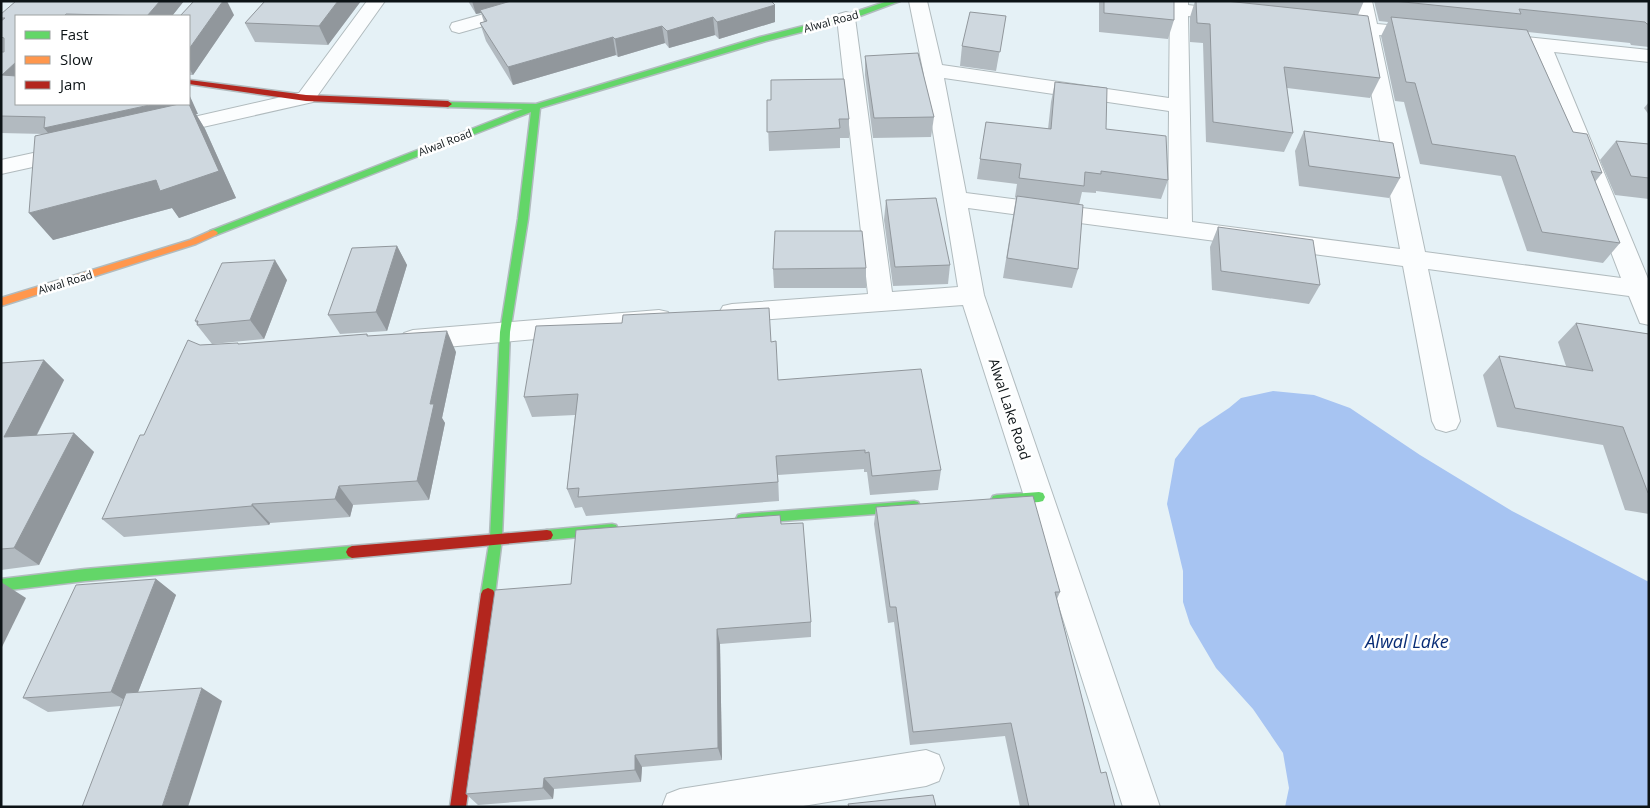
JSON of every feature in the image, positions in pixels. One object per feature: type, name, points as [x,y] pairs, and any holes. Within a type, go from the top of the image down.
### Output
[{"type":"street","points":[[144,135],[306,98],[376,1]]},
{"type":"street","name":"Alwal Road","points":[[1,302],[193,242],[240,221],[536,107],[763,39],[846,18],[896,1]]},
{"type":"street","name":"Alwal Lake Road","points":[[918,1],[933,70],[972,295],[1142,807]]},
{"type":"street","points":[[1363,1],[1446,421]]},
{"type":"street","points":[[459,27],[540,3]]},
{"type":"street","points":[[1180,228],[1179,5],[1246,16]]},
{"type":"street","points":[[846,18],[881,301]]},
{"type":"street","points":[[1313,23],[1436,35]]},
{"type":"street","points":[[1474,38],[1649,56]]},
{"type":"street","points":[[1541,44],[1592,151],[1643,289],[1649,316]]},
{"type":"street","points":[[933,70],[1180,106]]},
{"type":"street","points":[[190,82],[306,98],[536,107],[523,219],[505,332],[496,538],[458,807]]},
{"type":"street","points":[[1,167],[87,148]]},
{"type":"street","points":[[956,199],[1643,289]]},
{"type":"street","points":[[713,315],[972,295]]},
{"type":"street","points":[[390,342],[683,317]]},
{"type":"street","points":[[990,501],[1039,497]]},
{"type":"street","points":[[733,520],[930,505]]},
{"type":"street","points":[[1,585],[85,575],[625,528]]},
{"type":"street","points":[[680,807],[926,768]]},
{"type":"water","name":"Alwal Lake","points":[[1273,391],[1314,395],[1350,408],[1420,455],[1512,511],[1649,582],[1649,807],[1285,807],[1289,788],[1283,753],[1253,709],[1216,668],[1190,624],[1183,602],[1183,571],[1167,504],[1175,459],[1199,428],[1241,398]]},
{"type":"building","points":[[16,1],[160,1],[148,15],[15,15],[15,63],[2,75],[15,76],[15,105],[149,105],[44,128],[45,117],[1,116],[1,52],[4,52],[4,38],[1,37],[1,21],[5,18],[1,18],[1,14]]},
{"type":"building","points":[[194,1],[223,1],[190,48],[190,15],[181,15]]},
{"type":"building","points":[[265,1],[338,1],[319,26],[245,23]]},
{"type":"building","points":[[511,1],[771,1],[775,5],[717,22],[713,17],[667,31],[662,26],[615,39],[613,37],[508,67],[480,23],[487,21],[480,10]]},
{"type":"building","points":[[1104,1],[1174,1],[1174,20],[1104,13]]},
{"type":"building","points":[[1196,1],[1226,1],[1368,16],[1380,78],[1284,67],[1293,133],[1213,122],[1210,24],[1197,23]]},
{"type":"building","points":[[1394,1],[1649,1],[1649,24],[1645,22],[1519,9],[1521,14]]},
{"type":"building","points":[[970,12],[1006,16],[1000,52],[962,46]]},
{"type":"building","points":[[1391,17],[1527,30],[1573,132],[1587,134],[1602,173],[1591,171],[1620,243],[1542,232],[1515,156],[1432,144],[1415,83],[1406,82]]},
{"type":"building","points":[[918,53],[934,117],[874,118],[865,56]]},
{"type":"building","points":[[844,79],[849,119],[839,119],[840,128],[767,132],[767,100],[771,100],[771,80]]},
{"type":"building","points":[[1055,82],[1107,88],[1106,129],[1166,136],[1168,180],[1101,171],[1101,174],[1085,172],[1084,186],[1019,178],[1021,164],[980,159],[986,122],[1051,129]]},
{"type":"building","points":[[174,105],[189,105],[219,171],[160,191],[156,180],[29,213],[35,136]]},
{"type":"building","points":[[1304,131],[1393,143],[1400,178],[1309,166]]},
{"type":"building","points":[[1616,141],[1649,144],[1649,178],[1631,176]]},
{"type":"building","points":[[1017,196],[1083,205],[1078,269],[1007,258]]},
{"type":"building","points":[[936,198],[950,265],[895,267],[886,200]]},
{"type":"building","points":[[1218,227],[1313,240],[1320,285],[1221,271]]},
{"type":"building","points":[[775,231],[862,231],[866,268],[773,269]]},
{"type":"building","points":[[397,246],[376,312],[328,315],[352,248]]},
{"type":"building","points":[[275,260],[250,320],[197,325],[198,321],[195,321],[222,263]]},
{"type":"building","points":[[769,308],[771,342],[776,341],[778,380],[921,369],[941,470],[872,476],[869,452],[865,453],[865,450],[776,456],[778,482],[578,497],[579,488],[567,489],[578,394],[524,397],[536,326],[622,323],[623,315]]},
{"type":"building","points":[[1576,323],[1649,334],[1649,493],[1623,427],[1515,408],[1499,356],[1593,371]]},
{"type":"building","points":[[447,331],[430,404],[434,404],[417,481],[339,486],[335,499],[252,504],[252,506],[102,519],[140,435],[144,435],[188,340],[200,345],[238,344],[367,334],[367,336]]},
{"type":"building","points":[[44,360],[4,437],[74,433],[14,548],[1,549],[1,363]]},
{"type":"building","points":[[1033,496],[1060,592],[1055,592],[1101,773],[1106,772],[1115,807],[1029,807],[1011,723],[913,732],[896,607],[890,607],[876,507]]},
{"type":"building","points":[[780,515],[781,524],[803,523],[811,622],[717,629],[718,748],[635,755],[635,770],[544,778],[543,788],[466,794],[495,590],[571,584],[576,530]]},
{"type":"building","points":[[156,579],[111,692],[23,698],[76,585]]},
{"type":"building","points":[[202,688],[162,807],[82,807],[126,693]]},
{"type":"building","points":[[933,795],[936,807],[849,807],[848,804]]},
{"type":"traffic: fast","points":[[213,233],[536,107],[763,39],[846,18],[896,1]]},
{"type":"traffic: fast","points":[[448,104],[536,107],[523,219],[505,332],[496,538],[488,594]]},
{"type":"traffic: fast","points":[[997,500],[1039,497]]},
{"type":"traffic: fast","points":[[742,519],[914,506]]},
{"type":"traffic: fast","points":[[547,535],[612,529]]},
{"type":"traffic: fast","points":[[1,585],[85,575],[352,552]]},
{"type":"traffic: slow","points":[[1,302],[193,242],[213,233]]},
{"type":"traffic: jam","points":[[190,82],[306,98],[448,104]]},
{"type":"traffic: jam","points":[[352,552],[547,535]]},
{"type":"traffic: jam","points":[[458,807],[488,594]]}]
